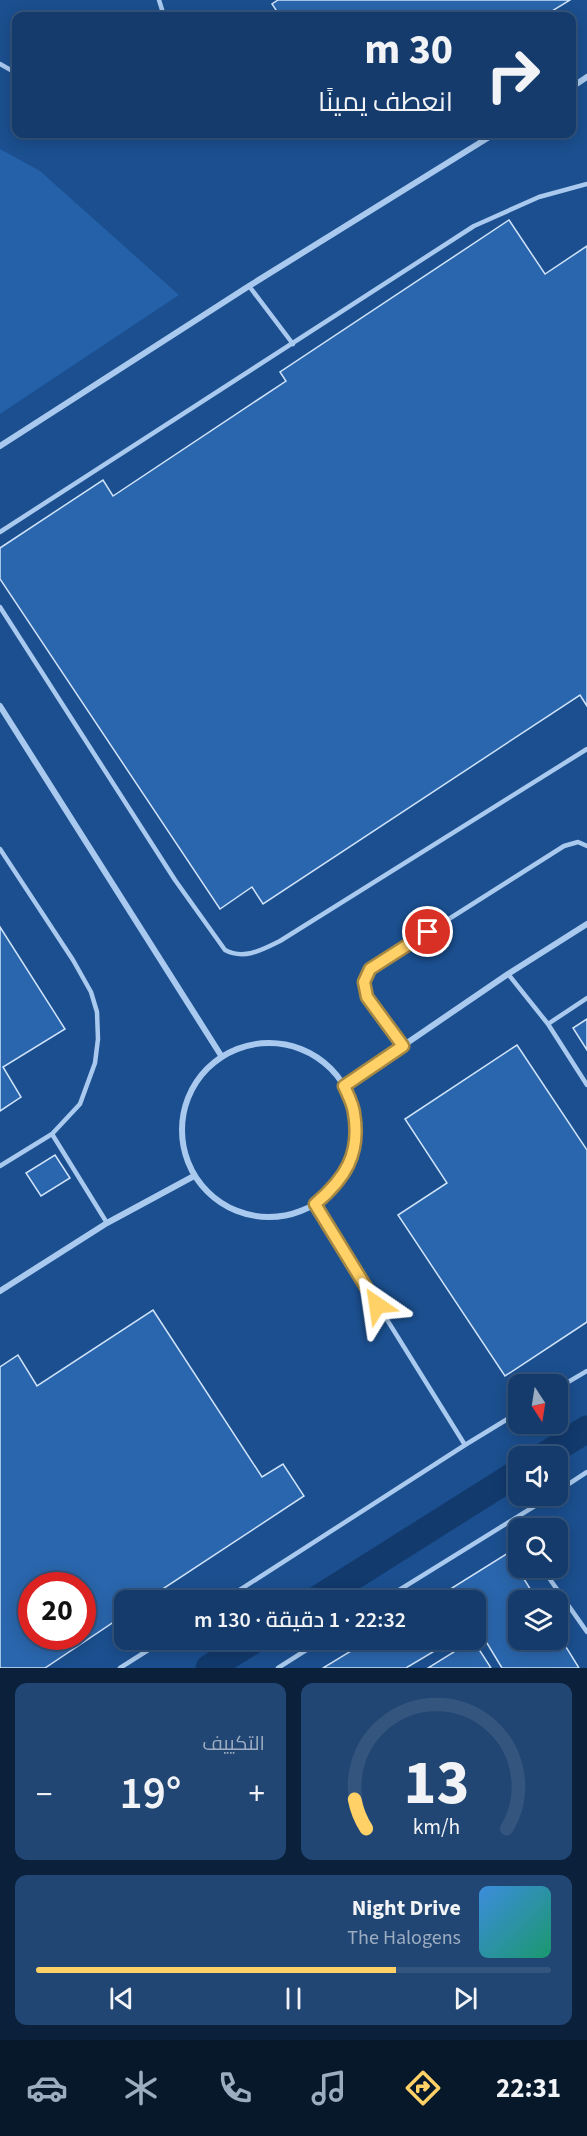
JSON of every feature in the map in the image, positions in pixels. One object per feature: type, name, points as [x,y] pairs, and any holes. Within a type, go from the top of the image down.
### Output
[{"type":"street","points":[[0,446],[249,286],[488,138]]},
{"type":"street","points":[[0,706],[222,1058]]},
{"type":"street","points":[[344,1086],[508,974],[587,924]]},
{"type":"street","points":[[259,1044],[289,1046],[317,1058],[332,1070],[344,1086],[354,1111],[356,1138],[350,1164],[335,1187],[315,1204],[290,1215],[262,1217],[235,1211],[212,1197],[194,1176],[185,1155],[182,1133],[184,1111],[192,1090],[205,1072],[222,1058],[240,1049],[259,1044]]},
{"type":"street","points":[[0,1291],[107,1223],[194,1176]]},
{"type":"lane","points":[[0,532],[474,226],[539,197],[587,184]]},
{"type":"lane","points":[[249,286],[293,344]]},
{"type":"lane","points":[[0,607],[175,880],[225,950],[234,954],[257,952],[280,941],[586,751]]},
{"type":"lane","points":[[403,1046],[367,997],[364,982],[370,969],[564,846],[578,842],[587,846]]},
{"type":"lane","points":[[0,849],[73,960],[91,992],[97,1012],[98,1039],[95,1063],[80,1104],[52,1134],[0,1166]]},
{"type":"lane","points":[[508,974],[548,1024],[587,1085]]},
{"type":"lane","points":[[548,1024],[587,998]]},
{"type":"lane","points":[[52,1134],[107,1223]]},
{"type":"lane","points":[[315,1204],[465,1445]]},
{"type":"lane","points":[[568,1382],[587,1371]]},
{"type":"lane","points":[[240,1590],[508,1419]]},
{"type":"lane","points":[[568,1484],[587,1472]]},
{"type":"lane","points":[[516,1518],[535,1506]]},
{"type":"lane","points":[[399,1590],[508,1523]]},
{"type":"lane","points":[[549,1578],[587,1632]]},
{"type":"lane","points":[[120,1668],[148,1650]]},
{"type":"lane","points":[[278,1668],[306,1650]]},
{"type":"shaded area","points":[[0,149],[40,171],[179,295],[0,414]]},
{"type":"building","points":[[278,0],[570,0],[550,12],[277,12],[272,4]]},
{"type":"building","points":[[509,220],[545,274],[587,246],[587,706],[580,695],[263,904],[252,887],[220,909],[0,579],[0,548],[103,480],[113,496],[286,381],[280,372]]},
{"type":"building","points":[[0,927],[65,1029],[3,1067],[21,1097],[0,1111]]},
{"type":"building","points":[[587,1019],[587,1050],[573,1028]]},
{"type":"building","points":[[517,1045],[587,1150],[587,1322],[505,1376],[398,1215],[447,1183],[405,1119]]},
{"type":"building","points":[[55,1155],[70,1178],[41,1196],[26,1173]]},
{"type":"building","points":[[153,1310],[262,1477],[283,1464],[304,1496],[161,1590],[114,1590],[114,1622],[96,1634],[96,1572],[18,1572],[18,1650],[72,1650],[45,1668],[0,1668],[0,1367],[18,1355],[37,1386]]},
{"type":"building","points":[[508,1553],[508,1578],[523,1578],[531,1590],[508,1590],[508,1650],[568,1650],[579,1668],[502,1668],[486,1642],[486,1590],[453,1590],[452,1588]]},
{"type":"building","points":[[353,1650],[436,1650],[406,1668],[323,1668]]},
{"type":"building","points":[[457,1650],[479,1650],[491,1668],[428,1668]]},
{"type":"waterway","points":[[560,1446],[587,1429]]},
{"type":"waterway","points":[[332,1590],[508,1479]]},
{"type":"waterway","points":[[209,1668],[238,1650]]},
{"type":"route","points":[[377,1305],[315,1204],[335,1187],[350,1164],[356,1138],[354,1111],[344,1086],[403,1046],[367,997],[364,982],[370,969],[428,932]]}]
